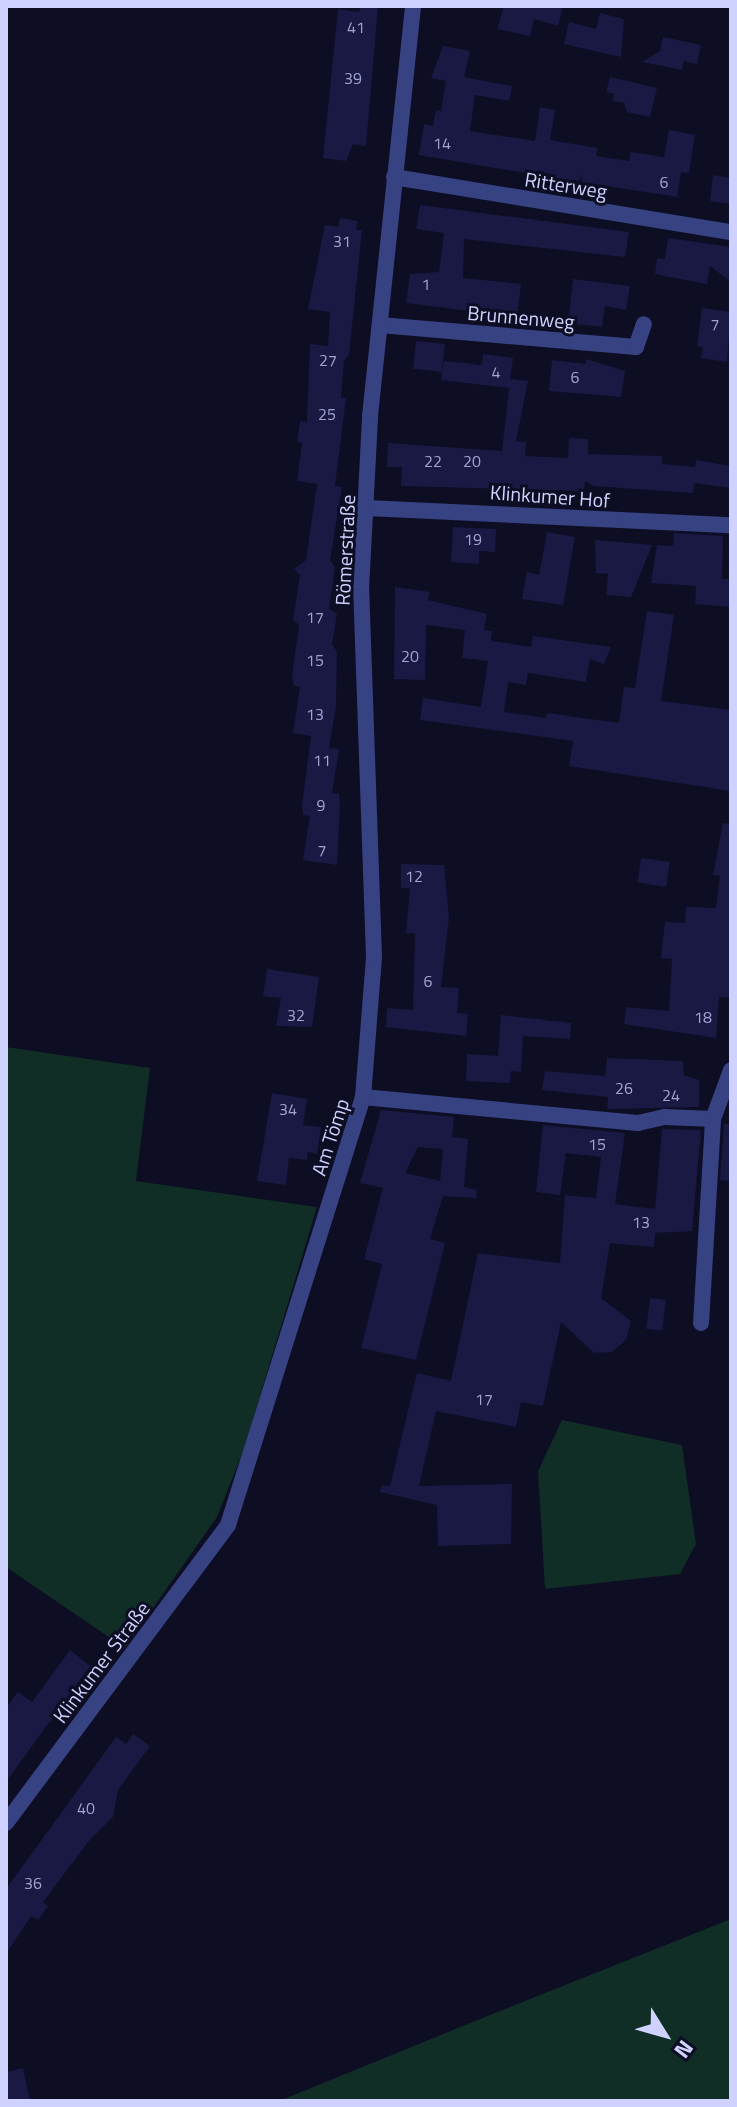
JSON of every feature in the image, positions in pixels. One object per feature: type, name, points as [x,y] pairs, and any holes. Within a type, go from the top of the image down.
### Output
[{"type":"street","name":"Römerstraße","points":[[363,1097],[374,957],[361,606],[380,325],[413,6]]},
{"type":"street","name":"Ritterweg","points":[[394,177],[731,232]]},
{"type":"street","name":"Brunnenweg","points":[[380,325],[636,347],[644,324]]},
{"type":"street","name":"Klinkumer Hof","points":[[367,508],[731,525]]},
{"type":"street","points":[[701,1323],[713,1119],[731,1070]]},
{"type":"street","name":"Am Tömp","points":[[228,1525],[363,1097],[638,1123],[665,1117],[713,1119]]},
{"type":"street","name":"Klinkumer Straße","points":[[6,1823],[228,1525]]},
{"type":"green space","points":[[6,1047],[150,1068],[136,1181],[317,1207],[244,1449],[217,1517],[125,1648],[6,1567]]},
{"type":"green space","points":[[562,1420],[682,1445],[696,1544],[680,1574],[545,1589],[538,1471]]},
{"type":"green space","points":[[731,1919],[731,2101],[279,2101],[480,2019]]},
{"type":"building","points":[[360,6],[378,6],[366,146],[353,144],[346,161],[323,158],[338,9],[359,12]]},
{"type":"building","points":[[504,6],[563,6],[558,26],[534,19],[530,36],[497,29]]},
{"type":"building","points":[[600,13],[624,19],[621,57],[564,44],[569,22],[596,29]]},
{"type":"building","points":[[663,37],[701,45],[697,64],[684,61],[682,70],[642,62],[660,51]]},
{"type":"building","points":[[443,46],[470,51],[464,77],[512,86],[509,101],[475,95],[470,131],[535,141],[540,107],[555,110],[550,140],[597,148],[596,156],[629,161],[631,152],[664,157],[669,130],[695,135],[689,173],[681,172],[677,197],[544,176],[543,183],[529,181],[530,174],[419,155],[424,124],[433,126],[436,110],[441,111],[446,81],[431,78]]},
{"type":"building","points":[[610,77],[657,88],[650,117],[627,112],[624,103],[613,101],[614,94],[606,92]]},
{"type":"building","points":[[713,175],[731,178],[731,204],[710,201]]},
{"type":"building","points":[[420,205],[629,232],[625,257],[464,239],[463,278],[521,284],[517,317],[406,303],[410,274],[439,272],[444,233],[416,229]]},
{"type":"building","points":[[340,218],[357,221],[356,230],[362,230],[349,355],[344,360],[341,398],[346,398],[335,486],[342,487],[330,560],[335,567],[329,609],[337,614],[332,644],[337,653],[336,706],[329,748],[339,749],[332,793],[339,794],[340,804],[337,865],[303,860],[310,816],[303,815],[302,806],[311,736],[293,733],[300,687],[294,686],[292,677],[299,625],[293,620],[300,575],[294,569],[306,560],[317,484],[297,481],[302,443],[297,442],[300,421],[307,422],[310,344],[328,346],[330,312],[308,309],[325,225],[338,227]]},
{"type":"building","points":[[668,238],[731,247],[731,282],[710,266],[707,284],[655,274],[657,258],[665,259]]},
{"type":"building","points":[[573,279],[630,286],[626,310],[605,306],[602,327],[568,323]]},
{"type":"building","points":[[702,308],[731,312],[727,362],[701,358],[703,347],[697,346]]},
{"type":"building","points":[[416,341],[445,344],[442,372],[413,369]]},
{"type":"building","points":[[483,354],[513,358],[510,379],[528,381],[516,441],[526,442],[525,456],[568,458],[569,438],[588,439],[588,454],[662,456],[662,464],[695,467],[696,460],[731,466],[731,488],[694,483],[693,493],[594,486],[585,481],[584,491],[401,486],[402,467],[387,467],[388,443],[502,451],[509,388],[441,380],[444,361],[482,365]]},
{"type":"building","points":[[586,359],[625,371],[621,397],[549,391],[552,360],[586,364]]},
{"type":"building","points":[[453,527],[496,529],[495,552],[479,551],[479,564],[451,562]]},
{"type":"building","points":[[547,532],[575,537],[563,605],[522,599],[527,572],[539,575]]},
{"type":"building","points":[[674,533],[723,536],[722,579],[731,579],[731,607],[695,604],[696,586],[651,583],[657,545],[673,546]]},
{"type":"building","points":[[595,540],[652,545],[631,597],[606,595],[608,574],[596,573]]},
{"type":"building","points":[[395,587],[430,592],[428,600],[487,614],[484,630],[492,631],[491,641],[531,647],[533,636],[611,647],[604,664],[590,659],[586,682],[528,673],[526,685],[508,682],[504,712],[546,718],[547,713],[619,723],[624,687],[635,688],[647,611],[674,615],[661,701],[731,710],[731,791],[569,766],[573,741],[420,720],[423,698],[481,707],[488,661],[462,658],[465,630],[426,625],[425,680],[394,679]]},
{"type":"building","points":[[723,823],[731,824],[731,982],[730,998],[719,997],[716,1038],[624,1024],[626,1007],[669,1011],[672,959],[661,958],[665,922],[685,923],[686,907],[716,908],[720,876],[713,875]]},
{"type":"building","points":[[641,858],[670,862],[666,887],[638,883]]},
{"type":"building","points":[[401,864],[444,865],[449,917],[441,987],[459,988],[457,1013],[468,1014],[466,1036],[386,1027],[387,1008],[413,1010],[415,934],[406,933],[410,888],[401,888]]},
{"type":"building","points":[[267,969],[319,977],[312,1027],[276,1026],[281,998],[263,996]]},
{"type":"building","points":[[501,1015],[571,1023],[570,1039],[523,1036],[521,1072],[511,1071],[510,1083],[466,1081],[467,1054],[498,1056]]},
{"type":"building","points":[[607,1058],[683,1061],[684,1075],[699,1080],[699,1107],[607,1109],[608,1097],[542,1090],[545,1071],[605,1076]]},
{"type":"building","points":[[272,1093],[307,1099],[303,1125],[321,1127],[317,1154],[308,1152],[307,1160],[289,1158],[286,1185],[257,1181]]},
{"type":"building","points":[[381,1110],[454,1117],[452,1137],[468,1139],[464,1187],[477,1190],[476,1198],[443,1196],[430,1239],[445,1243],[416,1360],[361,1348],[382,1264],[364,1259],[383,1188],[360,1183]],"holes":[[[418,1147],[443,1149],[440,1181],[405,1173]]]},
{"type":"building","points":[[724,1124],[731,1124],[731,1181],[720,1180]]},
{"type":"building","points":[[543,1125],[625,1133],[615,1204],[655,1209],[662,1129],[701,1130],[692,1231],[655,1233],[654,1247],[610,1243],[601,1298],[631,1321],[626,1340],[612,1352],[594,1353],[561,1322],[543,1406],[521,1402],[516,1427],[436,1411],[419,1486],[512,1484],[511,1544],[438,1546],[437,1505],[380,1492],[381,1486],[390,1486],[417,1373],[451,1381],[478,1253],[560,1263],[565,1195],[596,1198],[601,1157],[566,1153],[560,1195],[536,1192]]},
{"type":"building","points":[[650,1298],[666,1300],[662,1331],[646,1329]]},
{"type":"building","points":[[70,1650],[90,1666],[6,1782],[6,1708],[18,1692],[32,1702]]},
{"type":"building","points":[[133,1734],[150,1746],[118,1790],[113,1817],[88,1842],[43,1902],[48,1906],[38,1920],[31,1916],[6,1954],[6,1889],[116,1737],[126,1744]]},
{"type":"building","points":[[23,2068],[30,2101],[6,2101],[6,2072]]}]
